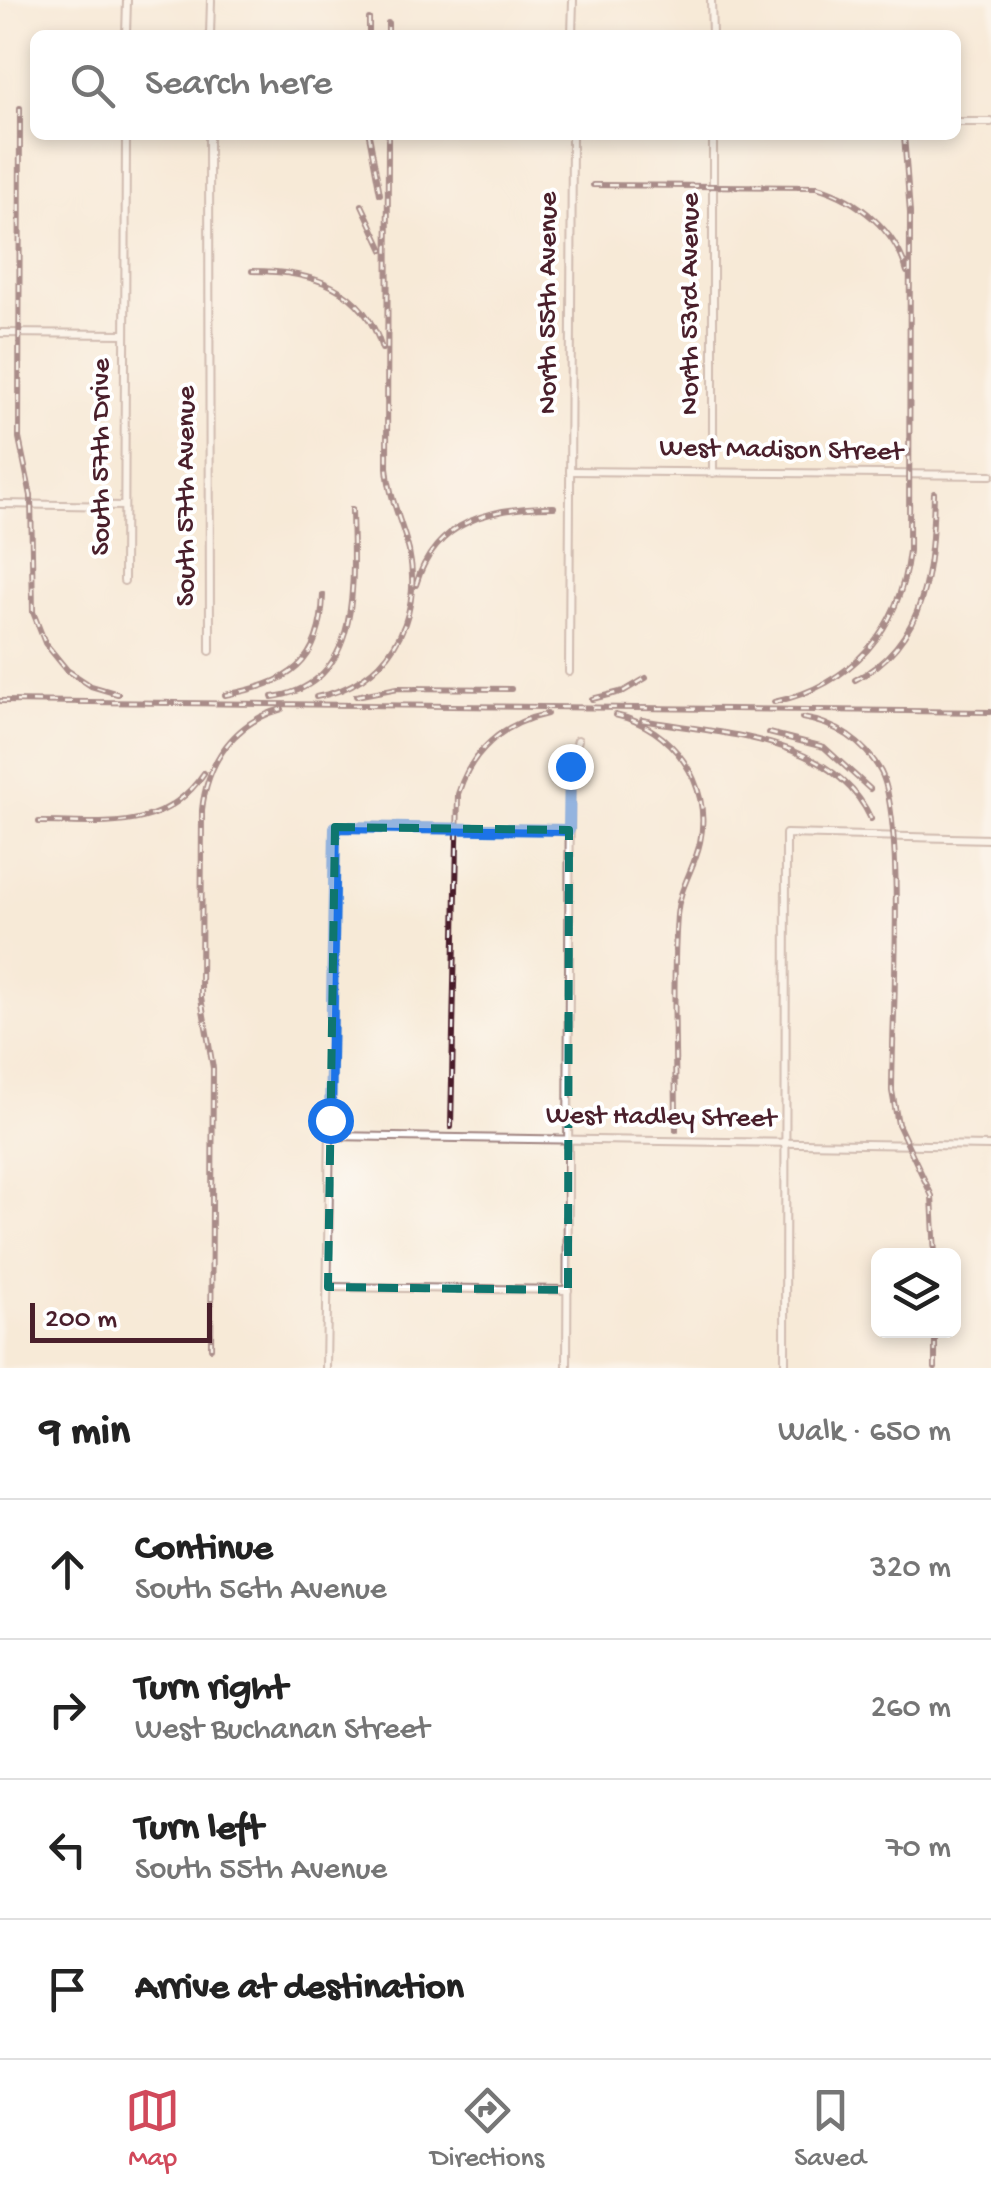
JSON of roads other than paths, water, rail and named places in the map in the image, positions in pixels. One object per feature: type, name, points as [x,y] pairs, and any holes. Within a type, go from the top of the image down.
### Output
[{"type":"street","points":[[126,0],[126,30]]},
{"type":"street","points":[[210,0],[210,30]]},
{"type":"street","points":[[572,30],[573,0]]},
{"type":"street","points":[[711,0],[712,30]]},
{"type":"street","points":[[961,122],[991,122]]},
{"type":"street","name":"South 57th Drive","points":[[124,581],[126,140]]},
{"type":"street","name":"South 57th Avenue","points":[[210,140],[210,651]]},
{"type":"street","name":"North 55th Avenue","points":[[569,672],[572,140]]},
{"type":"street","name":"North 53rd Avenue","points":[[713,140],[713,474]]},
{"type":"street","points":[[0,333],[124,334]]},
{"type":"street","name":"West Madison Street","points":[[570,470],[991,475]]},
{"type":"street","points":[[0,504],[124,506]]},
{"type":"street","points":[[567,1368],[570,766],[578,740]]},
{"type":"street","points":[[326,1368],[335,827],[569,830]]},
{"type":"street","points":[[784,1368],[786,834],[991,839]]},
{"type":"street","name":"West Hadley Street","points":[[330,1136],[991,1146]]},
{"type":"street","points":[[328,1287],[568,1290]]},
{"type":"railway","points":[[369,19],[369,30]]},
{"type":"railway","points":[[388,23],[388,30]]},
{"type":"railway","points":[[20,108],[19,438],[31,496],[33,612],[45,643],[67,670],[91,686],[118,694]]},
{"type":"railway","points":[[370,140],[380,194]]},
{"type":"railway","points":[[316,697],[341,690],[380,664],[405,624],[411,601],[409,551],[387,467],[388,140]]},
{"type":"railway","points":[[774,702],[802,694],[849,668],[883,629],[904,579],[909,551],[910,213],[904,140]]},
{"type":"railway","points":[[593,185],[817,187],[847,200],[873,219],[894,243],[907,272]]},
{"type":"railway","points":[[362,205],[383,250]]},
{"type":"railway","points":[[252,271],[294,274],[332,286],[362,310],[382,349]]},
{"type":"railway","points":[[855,680],[880,664],[912,623],[928,573],[934,493]]},
{"type":"railway","points":[[416,585],[425,563],[452,531],[489,514],[554,507]]},
{"type":"railway","points":[[272,697],[302,688],[324,672],[338,650],[352,596],[352,509]]},
{"type":"railway","points":[[225,695],[267,684],[297,667],[316,638],[323,595]]},
{"type":"railway","points":[[592,699],[624,691],[646,678]]},
{"type":"railway","points":[[356,696],[398,688],[511,689]]},
{"type":"railway","points":[[0,701],[991,712]]},
{"type":"railway","points":[[211,1348],[213,1068],[201,998],[202,810],[210,776],[226,746],[250,724],[282,709]]},
{"type":"railway","points":[[451,1127],[458,794],[471,765],[491,741],[516,724],[547,714]]},
{"type":"railway","points":[[615,715],[636,722],[670,745],[684,761],[700,799],[700,842],[677,915],[676,1130]]},
{"type":"railway","points":[[802,718],[826,724],[858,743],[881,772],[889,798],[895,878],[892,1091],[898,1124],[932,1196],[935,1248]]},
{"type":"railway","points":[[642,720],[739,736],[803,755],[830,770],[854,791],[871,819]]},
{"type":"railway","points":[[769,733],[824,747],[870,789]]},
{"type":"railway","points":[[39,822],[109,823],[151,815],[188,793],[204,773]]},
{"type":"railway","points":[[935,1338],[935,1368]]}]
